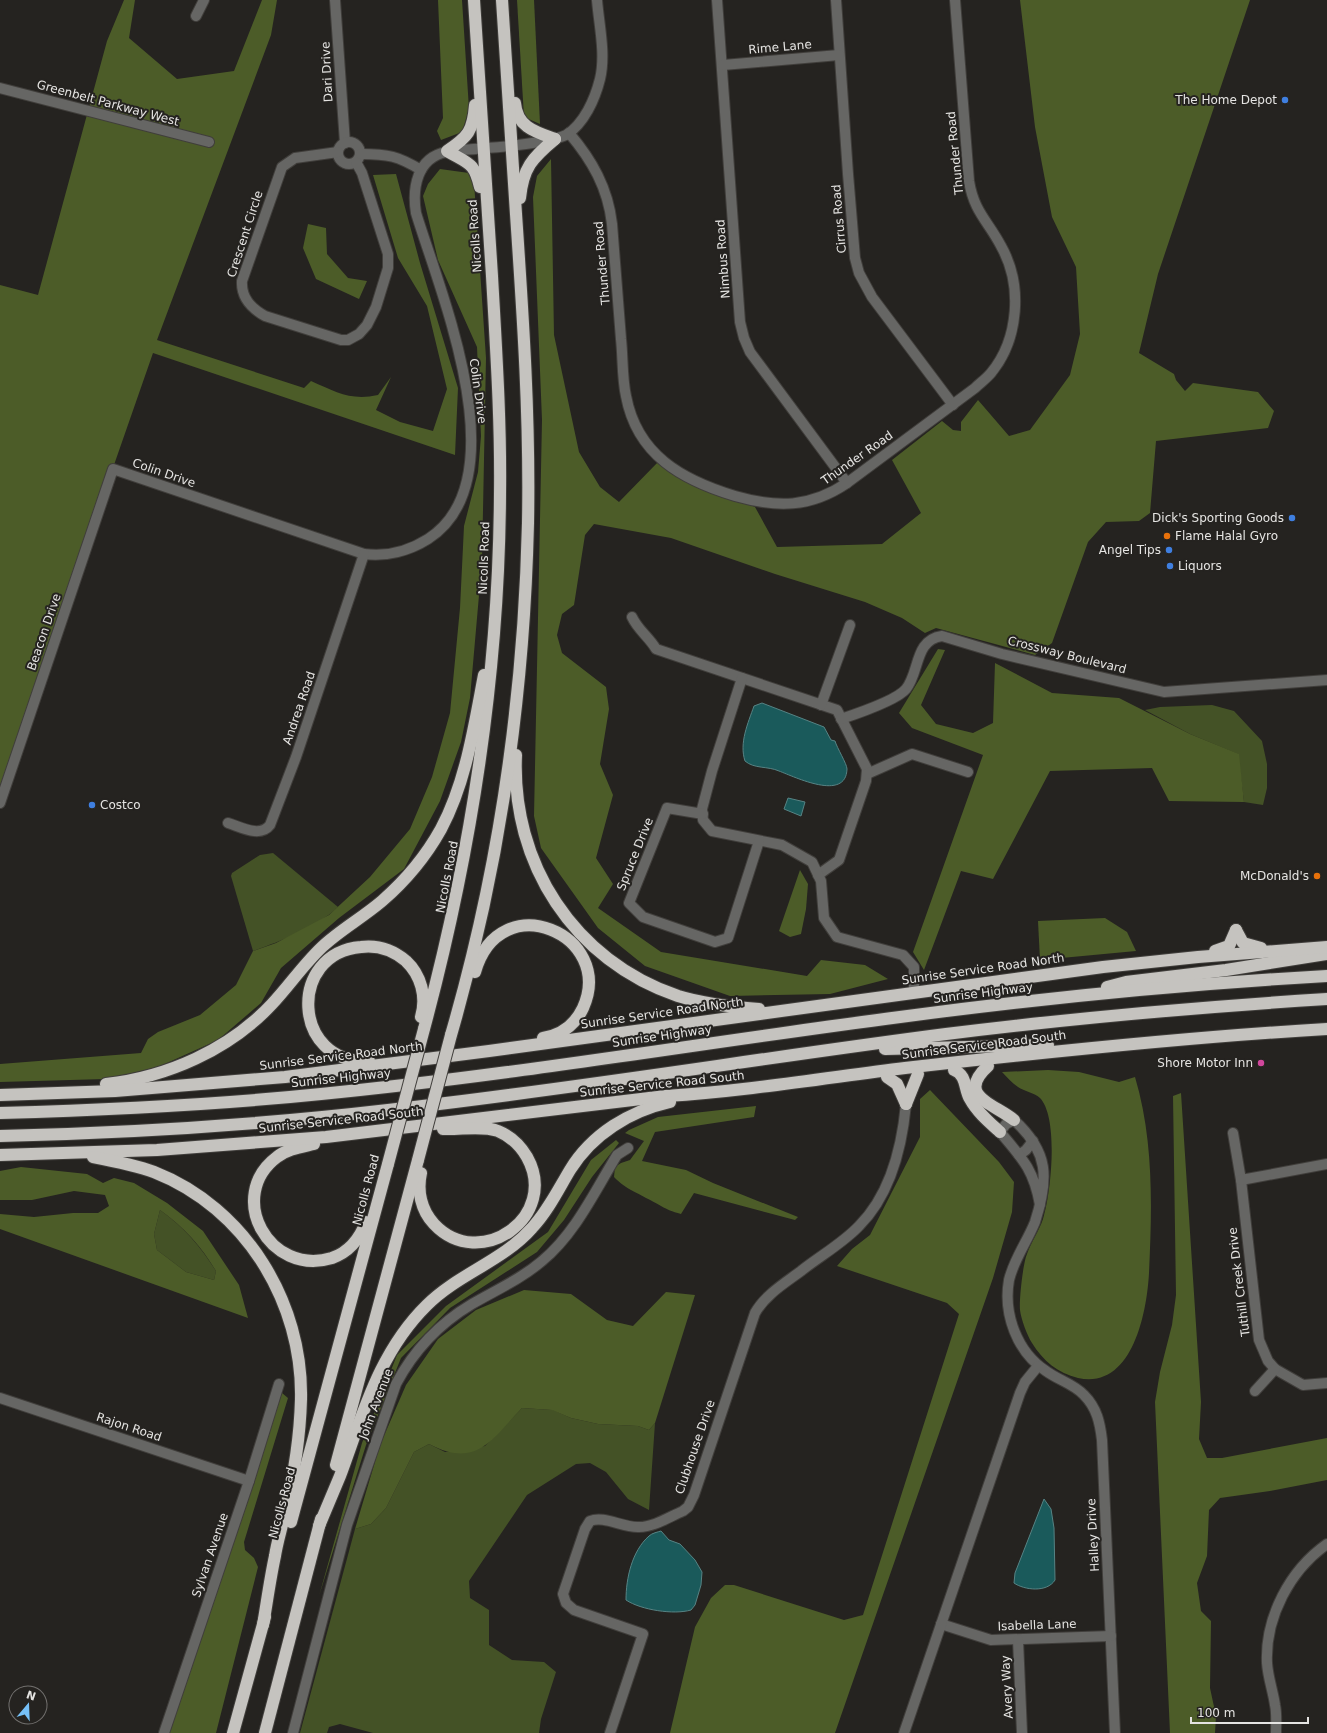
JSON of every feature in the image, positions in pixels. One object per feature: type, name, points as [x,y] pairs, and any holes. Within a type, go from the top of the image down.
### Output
[{"type":"highway","name":"Nicolls Road","points":[[233,1733],[388,1164],[413,1071],[421,1028],[456,904],[472,820],[484,735],[495,623],[500,539],[500,452],[488,215],[474,0]]},
{"type":"highway","points":[[458,1014],[491,866],[506,782],[516,696],[524,596],[528,482],[525,354],[502,0]]},
{"type":"highway","points":[[506,61],[516,115],[531,130],[555,139],[536,156],[524,174],[517,227]]},
{"type":"highway","points":[[478,70],[472,126],[465,138],[447,151],[470,164],[478,174],[488,215]]},
{"type":"highway","points":[[0,1094],[34,1088],[120,1082],[147,1076],[193,1060],[220,1046],[259,1017],[322,947],[392,892],[414,868],[433,842],[455,797],[472,738],[495,623]]},
{"type":"highway","points":[[516,696],[516,778],[522,824],[538,871],[555,901],[573,925],[588,941],[614,963],[660,989],[710,1004],[782,1011]]},
{"type":"highway","points":[[265,1733],[319,1526],[421,1161],[429,1120],[451,1035],[458,1014],[472,982],[483,951],[500,934],[523,926],[539,926],[558,933],[575,946],[584,962],[588,983],[585,1004],[577,1019],[566,1029],[550,1037],[489,1052]]},
{"type":"highway","points":[[1198,957],[1229,946],[1236,930],[1246,945],[1276,950]]},
{"type":"highway","points":[[421,1028],[423,1005],[422,988],[418,977],[406,962],[388,950],[367,946],[347,949],[338,953],[324,964],[314,979],[308,996],[310,1022],[318,1038],[330,1050],[352,1060],[422,1061]]},
{"type":"highway","name":"Sunrise Service Road North","points":[[0,1094],[115,1091],[284,1077],[489,1052],[1110,966],[1276,950],[1327,947]]},
{"type":"highway","points":[[1068,997],[1126,982],[1226,970],[1327,954]]},
{"type":"highway","name":"Sunrise Highway","points":[[0,1113],[178,1106],[379,1088],[898,1017],[1068,997],[1327,976]]},
{"type":"highway","points":[[0,1136],[163,1130],[347,1115],[455,1102],[954,1033],[1110,1016],[1327,999]]},
{"type":"highway","name":"Sunrise Service Road South","points":[[0,1155],[74,1154],[228,1145],[354,1134],[1094,1047],[1327,1029]]},
{"type":"highway","points":[[835,1049],[1048,1045],[1116,1038],[1157,1041]]},
{"type":"highway","points":[[806,1082],[846,1082],[988,1066],[1039,1059],[1094,1047]]},
{"type":"highway","points":[[988,1066],[977,1080],[978,1095],[983,1101],[1004,1112],[1014,1120]]},
{"type":"highway","points":[[954,1070],[964,1079],[969,1098],[975,1107],[1000,1132]]},
{"type":"highway","points":[[906,1104],[918,1074]]},
{"type":"highway","points":[[887,1077],[898,1084],[906,1104]]},
{"type":"highway","points":[[319,1526],[380,1370],[397,1341],[417,1315],[454,1283],[503,1253],[530,1231],[545,1212],[576,1161],[590,1145],[607,1130],[627,1117],[647,1109],[708,1093]]},
{"type":"highway","points":[[414,1127],[463,1130],[484,1128],[496,1131],[509,1137],[520,1147],[531,1166],[534,1182],[531,1203],[521,1222],[503,1236],[489,1241],[476,1243],[452,1237],[435,1226],[423,1208],[419,1186],[421,1161]]},
{"type":"highway","points":[[354,1134],[292,1150],[277,1157],[264,1170],[256,1187],[255,1212],[264,1235],[275,1248],[290,1257],[307,1261],[327,1259],[343,1253],[355,1243],[363,1230],[388,1164]]},
{"type":"highway","points":[[74,1154],[125,1164],[155,1173],[185,1188],[212,1206],[235,1227],[256,1252],[271,1278],[285,1308],[299,1358],[301,1401],[294,1468],[275,1556],[263,1625]]},
{"type":"street","points":[[196,16],[204,0]]},
{"type":"street","name":"Dari Drive","points":[[335,0],[345,143]]},
{"type":"street","points":[[568,133],[582,118],[591,104],[600,78],[602,60],[597,0]]},
{"type":"street","name":"Nimbus Road","points":[[717,0],[723,65],[740,322],[744,338],[750,352],[847,483]]},
{"type":"street","name":"Cirrus Road","points":[[836,0],[854,243],[859,273],[872,297],[953,405]]},
{"type":"street","name":"Thunder Road","points":[[568,133],[594,166],[608,200],[612,224],[625,395],[630,414],[637,429],[647,444],[660,459],[677,472],[698,483],[757,502],[777,505],[798,503],[820,498],[847,483],[975,388],[990,374],[1002,357],[1010,339],[1014,322],[1015,298],[1012,278],[1001,246],[979,213],[971,196],[955,0]]},
{"type":"street","name":"Rime Lane","points":[[723,65],[839,55]]},
{"type":"street","name":"Greenbelt Parkway West","points":[[0,88],[209,142]]},
{"type":"street","name":"Colin Drive","points":[[113,469],[364,554],[376,556],[397,552],[417,545],[436,534],[458,505],[463,493],[469,465],[471,414],[465,374],[455,334],[416,213],[414,188],[421,170],[435,155],[447,151],[511,146],[555,139],[568,133]]},
{"type":"street","points":[[358,158],[360,148],[356,144],[350,142],[341,146],[338,152],[340,159],[351,164],[358,158],[386,155],[400,158],[421,170]]},
{"type":"street","name":"Crescent Circle","points":[[338,152],[295,158],[282,167],[242,281],[243,295],[255,310],[265,316],[341,340],[348,340],[367,326],[376,307],[389,261],[358,158]]},
{"type":"street","name":"Beacon Drive","points":[[0,803],[113,469]]},
{"type":"street","name":"Andrea Road","points":[[228,823],[257,831],[265,830],[270,825],[296,757],[364,554]]},
{"type":"street","points":[[632,617],[636,627],[652,641],[656,649],[837,710],[867,769],[867,774],[866,781],[839,860],[818,875]]},
{"type":"street","points":[[821,705],[850,625]]},
{"type":"street","name":"Crossway Boulevard","points":[[842,719],[902,693],[911,680],[923,647],[933,637],[942,636],[1002,654],[1164,692],[1327,680]]},
{"type":"street","points":[[742,678],[712,771],[702,809],[703,820],[712,831],[782,845],[812,862],[821,881],[824,918],[837,938],[903,956],[914,967],[914,992]]},
{"type":"street","points":[[867,774],[912,754],[968,772]]},
{"type":"street","name":"Spruce Drive","points":[[702,814],[668,808],[629,903],[643,917],[715,942],[728,938],[759,841]]},
{"type":"street","name":"Clubhouse Drive","points":[[610,1733],[643,1634],[574,1610],[566,1603],[563,1594],[585,1529],[590,1521],[598,1519],[629,1527],[646,1527],[683,1511],[688,1507],[694,1494],[750,1323],[758,1308],[765,1298],[852,1233],[870,1214],[886,1186],[894,1166],[903,1130],[906,1104]]},
{"type":"street","points":[[1014,1120],[1006,1124],[1000,1132],[1019,1155],[1035,1182],[1040,1205]]},
{"type":"street","name":"Halley Drive","points":[[1014,1120],[1033,1141],[1042,1160],[1044,1187],[1032,1230],[1013,1266],[1008,1297],[1009,1315],[1015,1333],[1023,1349],[1038,1366],[1070,1384],[1084,1395],[1095,1411],[1099,1420],[1102,1440],[1116,1733]]},
{"type":"street","name":"Tuthill Creek Drive","points":[[1233,1133],[1259,1340],[1268,1361],[1274,1369]]},
{"type":"street","points":[[1019,1155],[1026,1150],[1033,1141]]},
{"type":"street","name":"John Avenue","points":[[293,1733],[347,1525],[393,1391],[406,1364],[424,1342],[456,1314],[525,1275],[544,1260],[568,1234],[617,1155],[628,1148]]},
{"type":"street","points":[[1240,1180],[1327,1164]]},
{"type":"street","points":[[904,1733],[1020,1394],[1025,1382],[1038,1366]]},
{"type":"street","points":[[1255,1391],[1274,1369],[1303,1384],[1327,1382]]},
{"type":"street","name":"Sylvan Avenue","points":[[164,1733],[249,1481],[279,1384]]},
{"type":"street","name":"Rajon Road","points":[[0,1398],[249,1481]]},
{"type":"street","points":[[1276,1733],[1276,1706],[1269,1683],[1267,1661],[1269,1636],[1273,1618],[1282,1596],[1294,1578],[1308,1560],[1327,1544]]},
{"type":"street","name":"Isabella Lane","points":[[941,1624],[981,1638],[1018,1640],[1111,1636]]},
{"type":"street","name":"Avery Way","points":[[1018,1640],[1022,1733]]},
{"type":"green space","points":[[124,0],[135,0],[129,38],[177,79],[234,71],[262,0],[277,0],[271,35],[157,340],[304,388],[311,381],[336,392],[352,396],[368,397],[378,395],[391,377],[376,410],[400,422],[433,431],[447,389],[427,306],[398,258],[373,175],[396,174],[420,263],[458,388],[455,455],[153,353],[0,792],[0,285],[38,295],[107,41]]},
{"type":"green space","points":[[438,0],[462,0],[469,109],[462,132],[441,140],[437,131],[443,118]]},
{"type":"green space","points":[[517,0],[534,0],[540,124],[524,117]]},
{"type":"green space","points":[[1020,0],[1250,0],[1158,274],[1139,353],[1174,374],[1176,380],[1185,391],[1193,383],[1258,392],[1274,411],[1268,428],[1156,441],[1150,513],[1139,521],[1106,522],[1088,542],[1052,643],[1035,655],[936,628],[925,633],[902,618],[865,602],[775,574],[671,538],[594,524],[585,535],[574,605],[562,614],[557,635],[562,653],[606,687],[609,709],[600,764],[613,795],[596,858],[613,884],[598,908],[661,952],[807,976],[821,960],[865,965],[888,979],[830,994],[730,996],[645,966],[598,928],[541,848],[534,816],[542,420],[533,197],[537,176],[551,159],[554,335],[579,452],[600,487],[619,502],[658,462],[671,471],[755,507],[777,547],[882,544],[921,513],[892,460],[942,421],[953,430],[961,431],[961,422],[978,400],[1009,436],[1030,430],[1070,375],[1080,334],[1076,267],[1052,217],[1035,127]]},
{"type":"green space","points":[[440,169],[469,173],[474,182],[486,358],[482,561],[470,698],[461,742],[440,801],[404,869],[339,918],[281,968],[261,1003],[218,1040],[158,1067],[106,1079],[0,1082],[0,1064],[141,1053],[148,1039],[158,1032],[200,1015],[236,985],[253,951],[276,943],[329,915],[370,877],[410,829],[432,777],[450,713],[460,608],[464,526],[478,472],[481,436],[477,347],[438,260],[423,196],[428,184]]},
{"type":"green space","points":[[308,224],[326,228],[327,254],[348,278],[367,281],[359,299],[316,279],[303,248]]},
{"type":"green space","points":[[938,649],[945,650],[921,705],[936,724],[973,733],[993,723],[995,663],[1052,693],[1119,698],[1190,734],[1239,754],[1244,802],[1169,801],[1152,768],[1050,771],[993,879],[961,871],[924,970],[913,952],[983,755],[912,728],[899,713]]},
{"type":"green space","points":[[1212,705],[1234,711],[1262,741],[1267,764],[1267,788],[1263,805],[1244,802],[1238,754],[1190,734],[1145,710],[1160,707]]},
{"type":"green space","points":[[273,853],[338,907],[320,921],[309,927],[287,938],[253,951],[231,876],[232,873],[260,855]]},
{"type":"green space","points":[[800,870],[808,884],[806,909],[801,934],[790,937],[779,931]]},
{"type":"green space","points":[[1105,918],[1127,932],[1136,951],[1040,960],[1038,921]]},
{"type":"green space","points":[[1048,1070],[1079,1072],[1119,1082],[1135,1077],[1146,1125],[1149,1150],[1151,1224],[1148,1289],[1145,1307],[1133,1344],[1124,1360],[1112,1372],[1097,1378],[1078,1378],[1071,1376],[1046,1361],[1030,1340],[1020,1310],[1024,1265],[1043,1219],[1049,1192],[1052,1157],[1050,1122],[1046,1108],[1040,1098],[1018,1087],[1002,1072]]},
{"type":"green space","points":[[930,1090],[999,1162],[1014,1182],[1012,1212],[993,1278],[835,1733],[670,1733],[695,1627],[711,1598],[725,1585],[734,1585],[844,1620],[863,1615],[959,1314],[947,1303],[837,1266],[852,1249],[870,1235],[920,1137],[920,1099]]},
{"type":"green space","points":[[1181,1093],[1201,1402],[1199,1439],[1207,1458],[1222,1458],[1327,1438],[1327,1480],[1270,1491],[1220,1498],[1209,1510],[1207,1556],[1197,1583],[1201,1611],[1211,1621],[1210,1688],[1216,1716],[1215,1733],[1170,1733],[1155,1402],[1160,1372],[1172,1325],[1176,1295],[1173,1096]]},
{"type":"green space","points":[[756,1106],[754,1117],[655,1132],[642,1161],[686,1170],[713,1183],[798,1217],[795,1220],[694,1193],[681,1214],[666,1209],[629,1189],[614,1177],[615,1167],[630,1160],[644,1141],[625,1133],[629,1130],[658,1117]]},
{"type":"green space","points":[[616,1140],[619,1143],[592,1177],[564,1220],[537,1252],[450,1308],[401,1358],[366,1445],[319,1596],[362,1443],[397,1355],[446,1306],[548,1232],[591,1160]]},
{"type":"green space","points":[[21,1167],[87,1174],[103,1183],[114,1178],[134,1183],[167,1203],[203,1231],[239,1285],[248,1318],[0,1229],[0,1214],[34,1217],[73,1213],[98,1213],[109,1206],[105,1195],[74,1191],[32,1200],[0,1200],[0,1171]],"holes":[[[160,1210],[184,1230],[204,1253],[216,1271],[214,1280],[186,1272],[157,1250],[154,1234]]]},
{"type":"green space","points":[[160,1210],[184,1230],[204,1253],[216,1271],[214,1280],[186,1272],[157,1250],[154,1234]]},
{"type":"green space","points":[[524,1290],[571,1294],[607,1320],[633,1326],[666,1292],[695,1295],[655,1423],[649,1430],[638,1426],[598,1424],[571,1418],[552,1410],[522,1408],[492,1440],[471,1452],[459,1453],[446,1451],[429,1444],[414,1452],[386,1508],[371,1524],[355,1529],[380,1445],[406,1385],[438,1339],[476,1310]]},
{"type":"green space","points":[[282,1393],[288,1398],[244,1542],[245,1550],[254,1558],[258,1567],[216,1733],[167,1733]]},
{"type":"green space","points":[[522,1408],[553,1410],[571,1418],[598,1424],[638,1426],[649,1430],[655,1423],[649,1510],[628,1499],[606,1472],[590,1463],[576,1464],[527,1495],[469,1581],[470,1598],[489,1610],[489,1645],[512,1660],[544,1662],[556,1672],[541,1719],[539,1733],[373,1733],[340,1724],[329,1727],[327,1733],[300,1733],[355,1529],[371,1524],[386,1508],[414,1452],[429,1444],[445,1452],[485,1446]]},
{"type":"water","points":[[762,703],[824,727],[831,740],[835,741],[847,769],[844,779],[838,784],[829,786],[819,785],[807,782],[775,769],[749,764],[745,761],[743,747],[747,726],[754,706]]},
{"type":"water","points":[[788,798],[805,802],[801,816],[784,809]]},
{"type":"water","points":[[1044,1499],[1051,1509],[1054,1528],[1055,1580],[1047,1587],[1041,1589],[1029,1589],[1014,1583],[1015,1573]]},
{"type":"water","points":[[661,1531],[669,1540],[680,1544],[695,1560],[702,1572],[701,1585],[695,1605],[691,1610],[676,1612],[658,1611],[632,1604],[626,1600],[627,1583],[631,1565],[638,1549],[649,1536],[653,1533]]},
{"type":"place","name":"The Home Depot","points":[[1285,100]]},
{"type":"place","name":"Dick's Sporting Goods","points":[[1292,518]]},
{"type":"place","name":"Flame Halal Gyro","points":[[1167,536]]},
{"type":"place","name":"Angel Tips","points":[[1169,550]]},
{"type":"place","name":"Liquors","points":[[1170,566]]},
{"type":"place","name":"Costco","points":[[92,805]]},
{"type":"place","name":"McDonald's","points":[[1317,876]]},
{"type":"place","name":"Shore Motor Inn","points":[[1261,1063]]}]
